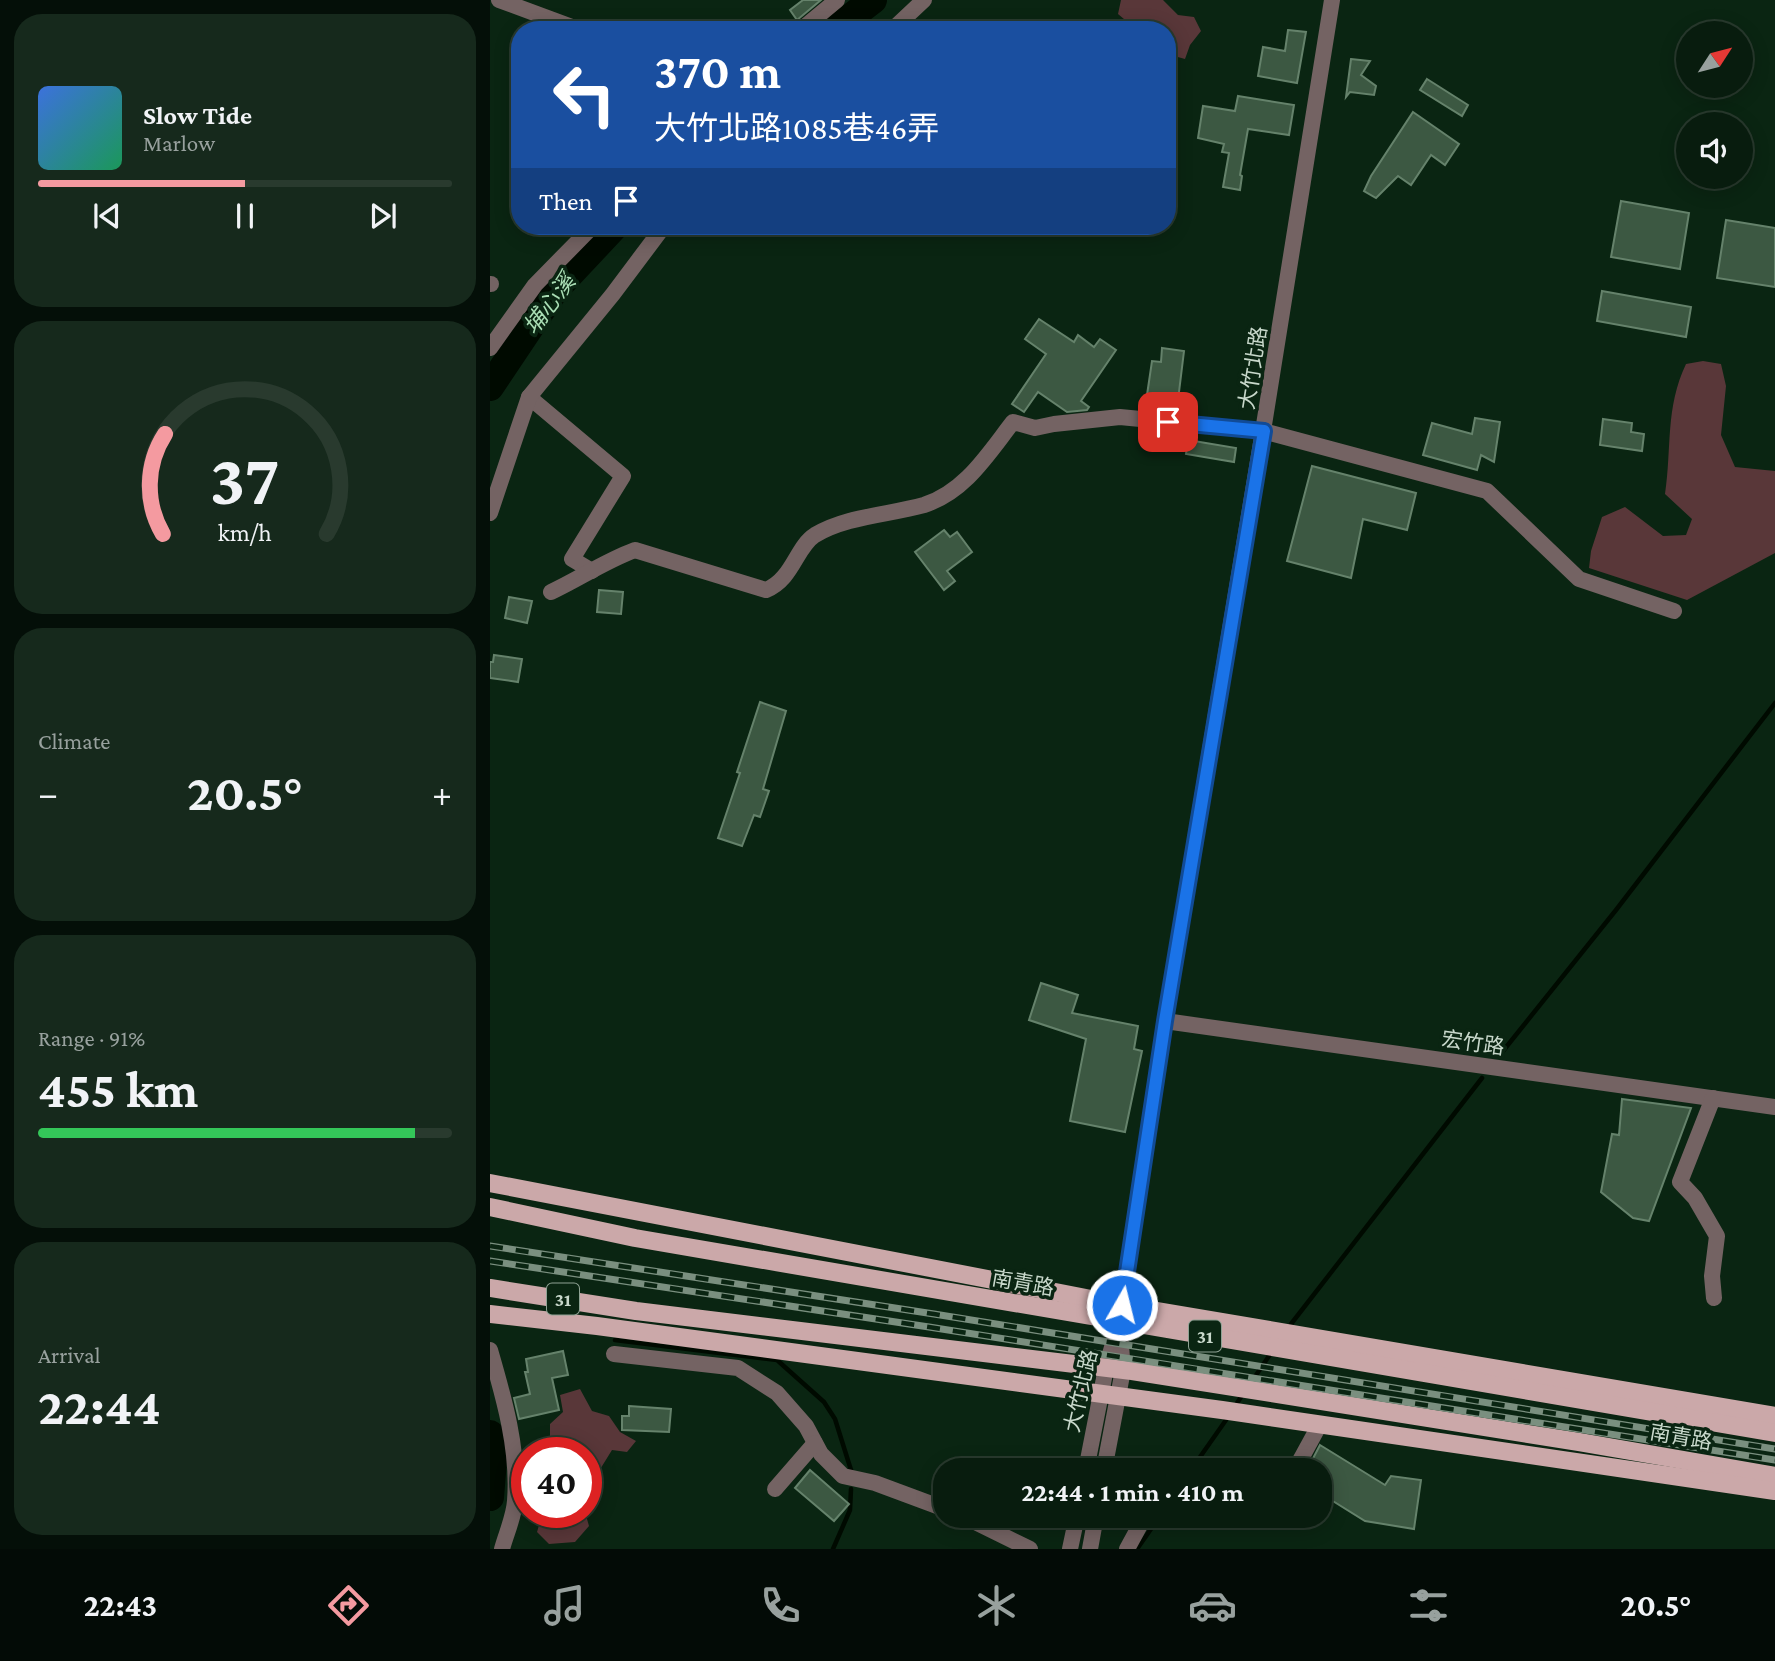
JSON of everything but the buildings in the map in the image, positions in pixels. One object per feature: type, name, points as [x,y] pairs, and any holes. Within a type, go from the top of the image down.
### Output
[{"type":"main road","name":"31","points":[[490,1183],[1121,1314],[1775,1416]]},
{"type":"main road","name":"南青路","points":[[490,1207],[635,1238],[1121,1314],[1591,1402],[1775,1433]]},
{"type":"main road","name":"南青路","points":[[490,1287],[636,1311],[1115,1369],[1579,1442],[1773,1486]]},
{"type":"main road","points":[[490,1314],[597,1326],[1773,1486]]},
{"type":"main road","name":"南青路","points":[[1591,1402],[1751,1412]]},
{"type":"street","points":[[499,0],[556,21]]},
{"type":"street","points":[[812,21],[837,0]]},
{"type":"street","points":[[902,21],[924,0]]},
{"type":"street","name":"大竹北路","points":[[1106,1458],[1119,1397],[1115,1369],[1121,1314],[1165,1021],[1264,431],[1332,0]]},
{"type":"street","points":[[490,348],[496,330],[584,235]]},
{"type":"street","points":[[490,513],[529,397],[657,235]]},
{"type":"street","points":[[529,397],[623,477],[572,559],[592,571]]},
{"type":"street","points":[[551,592],[635,550],[766,590],[778,585],[813,536],[851,521],[926,504],[968,480],[1013,422],[1035,428],[1120,417],[1264,431],[1487,491],[1579,579],[1674,611]]},
{"type":"street","name":"宏竹路","points":[[1165,1021],[1775,1107]]},
{"type":"street","points":[[1713,1098],[1680,1182],[1695,1198],[1717,1236],[1712,1276],[1714,1298]]},
{"type":"street","points":[[490,1350],[503,1394],[514,1451],[515,1503],[502,1549]]},
{"type":"street","points":[[614,1354],[738,1368],[777,1393],[806,1426],[821,1454],[843,1476],[876,1483],[933,1504]]},
{"type":"street","name":"大竹北路","points":[[1088,1458],[1100,1394],[1115,1369]]},
{"type":"street","points":[[1301,1458],[1320,1424]]},
{"type":"street","points":[[775,1489],[815,1443]]},
{"type":"street","points":[[987,1528],[1030,1549]]},
{"type":"street","points":[[1070,1549],[1074,1528]]},
{"type":"street","points":[[1090,1549],[1094,1528]]},
{"type":"street","points":[[1127,1549],[1138,1528]]},
{"type":"shaded area","points":[[1121,0],[1163,0],[1178,15],[1194,17],[1201,31],[1190,45],[1185,59],[1176,56],[1176,21],[1126,21],[1118,14]]},
{"type":"shaded area","points":[[1703,361],[1721,364],[1726,386],[1721,435],[1735,467],[1775,471],[1775,553],[1687,600],[1589,568],[1591,551],[1602,517],[1625,507],[1663,536],[1686,535],[1692,519],[1665,494],[1670,428],[1679,380],[1686,364]]},
{"type":"shaded area","points":[[580,1389],[592,1411],[609,1416],[620,1432],[636,1441],[627,1452],[612,1450],[602,1466],[602,1437],[550,1437],[550,1424],[563,1412],[560,1395]]},
{"type":"shaded area","points":[[538,1528],[587,1528],[575,1542],[549,1544],[537,1532]]},
{"type":"waterway","name":"埔心溪","points":[[846,21],[873,0]]},
{"type":"waterway","name":"埔心溪","points":[[490,387],[555,290],[607,235]]},
{"type":"waterway","points":[[1499,1056],[1616,910],[1775,703]]},
{"type":"waterway","points":[[1291,1324],[1482,1078]]},
{"type":"waterway","points":[[615,1340],[777,1360],[824,1402],[835,1419],[851,1470]]},
{"type":"waterway","points":[[1252,1381],[1269,1356]]},
{"type":"waterway","points":[[1237,1403],[1241,1397]]},
{"type":"waterway","points":[[1200,1457],[1226,1420]]},
{"type":"waterway","name":"埔心溪","points":[[490,1434],[493,1460],[490,1497]]},
{"type":"waterway","points":[[833,1549],[850,1510],[851,1489]]},
{"type":"waterway","points":[[1137,1549],[1152,1528]]},
{"type":"railway","points":[[490,1246],[934,1314],[1775,1449]]},
{"type":"railway","points":[[490,1261],[1775,1460]]},
{"type":"route","points":[[1122,1305],[1165,1021],[1264,431],[1168,422]]}]
